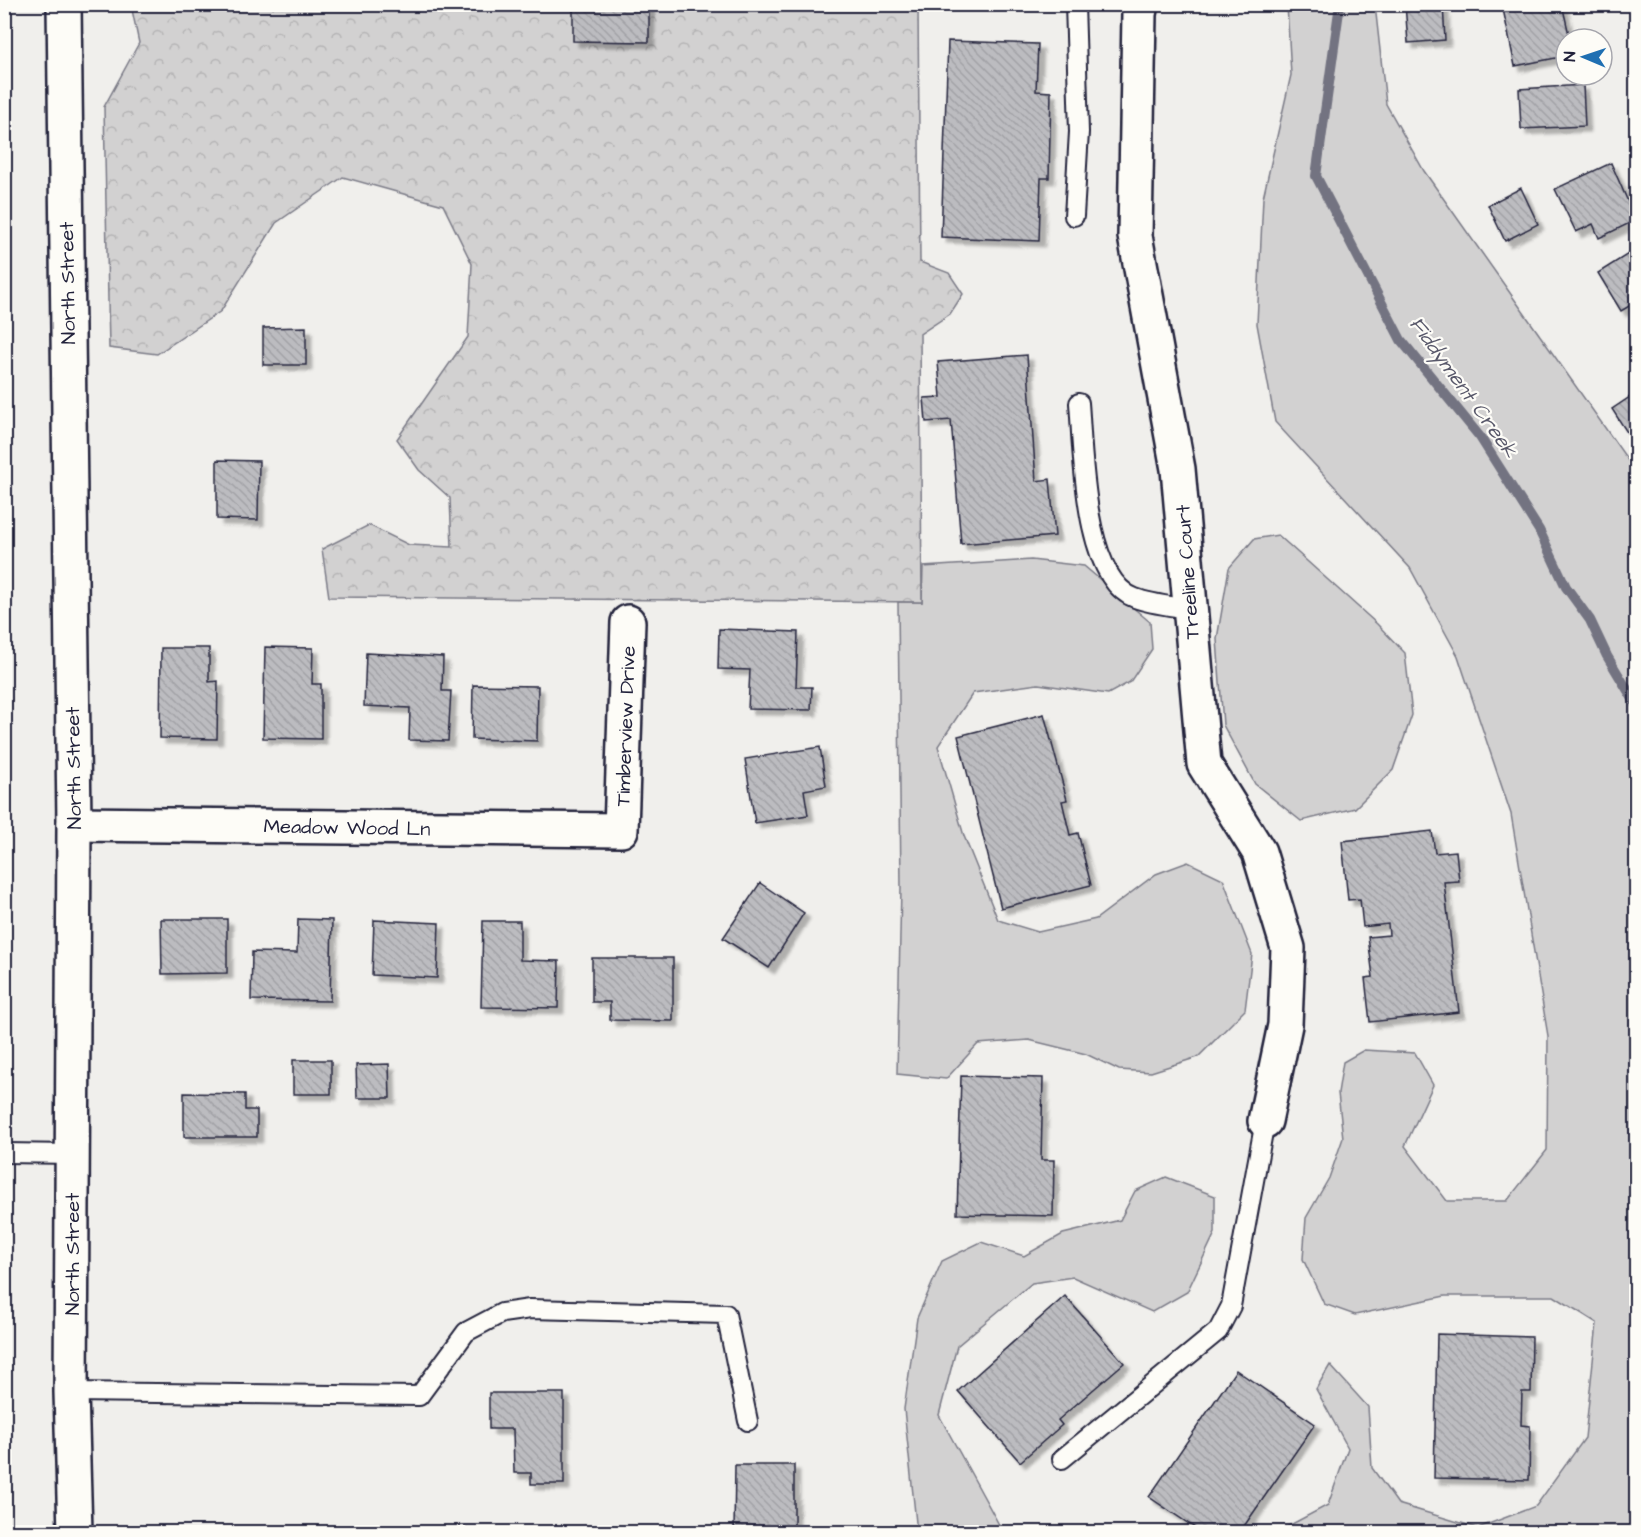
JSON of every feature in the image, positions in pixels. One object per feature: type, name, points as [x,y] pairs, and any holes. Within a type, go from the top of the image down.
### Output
[{"type":"street","name":"North Street","points":[[64,4],[74,824],[71,1392],[75,1533]]},
{"type":"street","name":"Treeline Court","points":[[1141,4],[1135,236],[1178,469],[1187,548],[1189,609],[1204,765],[1259,852],[1288,948],[1285,1025],[1265,1121]]},
{"type":"street","name":"Timberview Drive","points":[[621,830],[628,622]]},
{"type":"street","name":"Meadow Wood Ln","points":[[74,824],[621,830]]},
{"type":"lane","points":[[1074,216],[1079,132],[1075,4]]},
{"type":"lane","points":[[1079,403],[1090,529],[1113,581],[1133,598],[1189,609]]},
{"type":"lane","points":[[1062,1459],[1218,1331],[1231,1306],[1265,1121]]},
{"type":"lane","points":[[4,1153],[73,1154]]},
{"type":"lane","points":[[71,1392],[419,1396],[466,1332],[502,1313],[530,1309],[726,1314],[748,1421]]},
{"type":"green space","points":[[131,5],[918,5],[920,262],[949,273],[963,294],[950,314],[920,334],[922,602],[329,597],[322,549],[369,525],[409,545],[452,547],[450,498],[419,470],[397,439],[468,337],[472,264],[443,205],[343,177],[276,223],[221,311],[157,354],[109,348],[104,107],[139,43]]},
{"type":"green space","points":[[1287,5],[1375,5],[1386,104],[1424,171],[1632,466],[1636,478],[1636,1532],[1277,1532],[1328,1505],[1348,1448],[1316,1389],[1330,1365],[1368,1407],[1372,1468],[1398,1504],[1478,1528],[1536,1506],[1585,1438],[1597,1323],[1554,1296],[1445,1296],[1355,1315],[1324,1304],[1303,1259],[1306,1218],[1329,1178],[1343,1138],[1338,1093],[1343,1062],[1364,1050],[1415,1053],[1433,1085],[1405,1146],[1447,1201],[1507,1201],[1547,1150],[1548,1036],[1511,814],[1458,656],[1410,568],[1275,422],[1257,324],[1263,198],[1291,75]]},
{"type":"green space","points":[[1278,535],[1377,624],[1405,653],[1412,715],[1393,770],[1355,808],[1301,821],[1255,784],[1223,725],[1217,639],[1229,568],[1254,539]]},
{"type":"green space","points":[[1031,560],[1084,566],[1150,622],[1152,649],[1130,682],[1108,694],[1038,684],[973,693],[938,746],[964,836],[998,920],[1038,932],[1096,919],[1156,874],[1188,862],[1223,879],[1252,954],[1245,1010],[1198,1057],[1151,1072],[1119,1070],[1086,1054],[1029,1040],[978,1044],[946,1079],[897,1074],[901,888],[898,602],[922,602],[923,567]]},
{"type":"green space","points":[[1166,1177],[1215,1196],[1215,1233],[1187,1292],[1152,1312],[1073,1277],[1032,1283],[957,1346],[939,1415],[1003,1532],[917,1532],[904,1409],[917,1318],[942,1261],[981,1242],[1024,1256],[1063,1234],[1120,1220],[1135,1191]]},
{"type":"building","points":[[573,4],[649,4],[649,42],[573,41]]},
{"type":"building","points":[[1405,4],[1443,4],[1445,40],[1408,43]]},
{"type":"building","points":[[1524,4],[1562,4],[1567,27],[1554,27],[1554,58],[1515,66],[1503,9]]},
{"type":"building","points":[[948,41],[1038,44],[1036,91],[1051,92],[1049,178],[1041,178],[1039,241],[941,237]]},
{"type":"building","points":[[1583,87],[1585,126],[1521,129],[1519,89]]},
{"type":"building","points":[[1611,163],[1636,220],[1599,238],[1593,224],[1576,232],[1555,189]]},
{"type":"building","points":[[1521,188],[1538,224],[1505,241],[1488,205]]},
{"type":"building","points":[[1636,249],[1636,302],[1621,311],[1598,273]]},
{"type":"building","points":[[306,327],[306,365],[263,365],[263,328]]},
{"type":"building","points":[[1027,355],[1036,481],[1050,479],[1055,536],[961,544],[951,420],[926,422],[924,398],[941,397],[938,362]]},
{"type":"building","points":[[1636,393],[1636,432],[1630,437],[1612,409]]},
{"type":"building","points":[[217,460],[259,461],[258,520],[217,519]]},
{"type":"building","points":[[719,629],[798,632],[796,687],[812,687],[811,710],[748,709],[750,670],[718,669]]},
{"type":"building","points":[[265,647],[313,648],[312,684],[321,684],[321,739],[263,738]]},
{"type":"building","points":[[161,648],[209,648],[209,682],[218,681],[217,739],[160,738]]},
{"type":"building","points":[[366,653],[443,657],[442,691],[451,691],[448,741],[409,740],[410,708],[364,706]]},
{"type":"building","points":[[473,685],[538,686],[537,741],[472,739]]},
{"type":"building","points":[[1044,714],[1067,800],[1062,801],[1070,835],[1078,833],[1091,885],[1001,908],[958,736]]},
{"type":"building","points":[[820,747],[826,786],[804,790],[808,815],[755,823],[745,759]]},
{"type":"building","points":[[1432,831],[1435,853],[1456,851],[1459,881],[1444,882],[1459,1012],[1370,1022],[1365,978],[1373,977],[1368,937],[1389,935],[1388,924],[1363,927],[1360,899],[1348,900],[1342,841]]},
{"type":"building","points":[[760,883],[804,913],[769,968],[723,938]]},
{"type":"building","points":[[161,919],[227,919],[227,973],[162,974]]},
{"type":"building","points":[[298,919],[332,920],[330,1001],[251,1000],[252,952],[297,953]]},
{"type":"building","points":[[374,920],[439,923],[437,978],[372,975]]},
{"type":"building","points":[[483,921],[520,921],[520,960],[559,961],[558,1008],[481,1007]]},
{"type":"building","points":[[592,958],[673,958],[673,1021],[610,1020],[610,1002],[592,1002]]},
{"type":"building","points":[[293,1060],[331,1060],[331,1094],[293,1094]]},
{"type":"building","points":[[389,1064],[390,1098],[357,1098],[356,1065]]},
{"type":"building","points":[[961,1076],[1043,1078],[1041,1160],[1054,1160],[1053,1216],[957,1214]]},
{"type":"building","points":[[184,1093],[245,1094],[245,1110],[257,1110],[257,1137],[184,1137]]},
{"type":"building","points":[[1065,1296],[1124,1363],[1058,1420],[1062,1425],[1020,1462],[958,1391]]},
{"type":"building","points":[[1437,1334],[1532,1337],[1531,1392],[1522,1392],[1521,1425],[1530,1426],[1529,1480],[1434,1478]]},
{"type":"building","points":[[1236,1370],[1315,1424],[1240,1532],[1201,1532],[1149,1497]]},
{"type":"building","points":[[489,1393],[564,1393],[564,1484],[531,1484],[531,1473],[514,1473],[513,1429],[489,1429]]},
{"type":"building","points":[[735,1465],[794,1465],[794,1532],[734,1532]]},
{"type":"waterway","name":"Fiddyment Creek","points":[[1340,4],[1316,176],[1401,340],[1480,437],[1539,530],[1566,587],[1590,620],[1607,656],[1636,704]]}]
